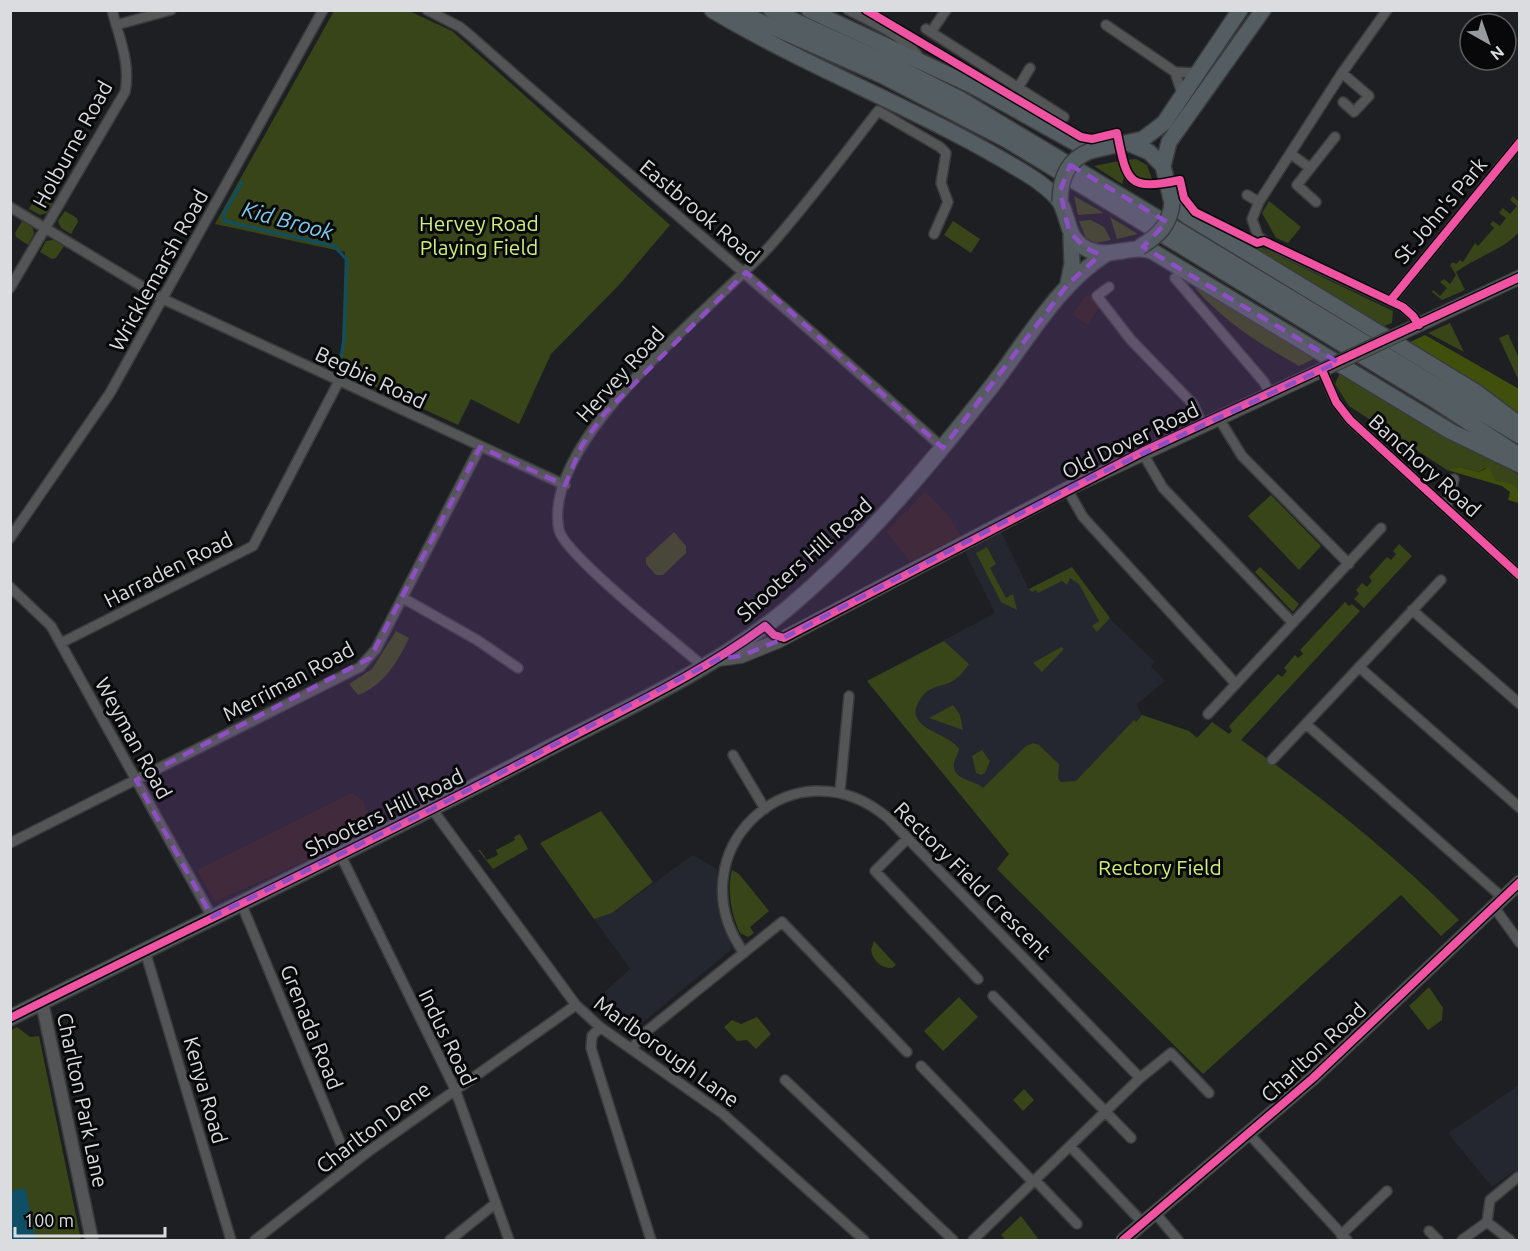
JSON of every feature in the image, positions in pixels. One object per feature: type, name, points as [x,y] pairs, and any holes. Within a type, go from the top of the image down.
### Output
[{"type":"highway","points":[[712,10],[767,43],[917,113],[1038,182],[1060,202]]},
{"type":"highway","points":[[734,10],[883,76],[1007,140],[1433,399],[1520,456]]},
{"type":"highway","points":[[771,10],[919,69],[973,86],[1090,151]]},
{"type":"highway","points":[[809,10],[919,69],[960,99],[1520,435]]},
{"type":"highway","points":[[1240,10],[1182,94],[1170,128],[1163,166],[1172,203],[1168,221],[1159,234],[1140,247],[1106,254],[1084,247],[1071,236],[1060,202],[1062,179],[1067,168],[1075,159],[1090,151],[1130,144],[1170,128],[1263,10]]},
{"type":"highway","points":[[1130,144],[1149,152],[1163,166]]},
{"type":"highway","points":[[1172,203],[1194,220],[1476,392],[1520,425]]},
{"type":"highway","points":[[1140,247],[1167,260],[1450,430],[1520,465]]},
{"type":"main road","points":[[1068,284],[1072,264],[1071,236]]},
{"type":"main road","name":"Shooters Hill Road","points":[[10,1018],[432,809],[718,659],[770,622],[860,541],[943,448],[1068,284],[1106,254]]},
{"type":"main road","name":"Old Dover Road","points":[[718,659],[741,656],[788,635],[1142,452],[1270,394],[1320,376],[1416,326],[1520,277]]},
{"type":"main road","points":[[770,622],[788,635]]},
{"type":"main road","name":"Charlton Road","points":[[1123,1240],[1320,1072],[1520,882]]},
{"type":"street","name":"Holburne Road","points":[[10,288],[125,92],[128,79],[127,64],[112,10]]},
{"type":"street","points":[[116,26],[171,10]]},
{"type":"street","name":"Wricklemarsh Road","points":[[10,538],[110,393],[323,10]]},
{"type":"street","name":"Eastbrook Road","points":[[427,10],[466,32],[626,173],[746,272],[943,448]]},
{"type":"street","points":[[848,10],[899,38],[915,51],[919,69]]},
{"type":"street","points":[[946,10],[928,30],[1064,117]]},
{"type":"street","points":[[1387,10],[1342,73],[1259,202],[1252,219],[1254,228],[1264,241],[1390,300],[1411,313],[1416,326]]},
{"type":"street","points":[[1106,25],[1175,72],[1197,73]]},
{"type":"street","points":[[1018,87],[1030,68]]},
{"type":"street","points":[[1175,72],[1182,94]]},
{"type":"street","points":[[1342,73],[1369,96],[1354,112],[1343,102]]},
{"type":"street","name":"Hervey Road","points":[[704,667],[593,571],[564,541],[559,518],[565,485],[582,445],[604,414],[673,341],[746,272],[802,208],[878,111],[940,147],[946,153],[941,183],[948,202],[934,234]]},
{"type":"street","points":[[1316,202],[1297,185],[1335,137]]},
{"type":"street","name":"St John's Park","points":[[1390,300],[1520,142]]},
{"type":"street","points":[[1291,154],[1310,168]]},
{"type":"street","points":[[1246,195],[1259,202]]},
{"type":"street","name":"Begbie Road","points":[[10,207],[163,299],[565,485]]},
{"type":"street","points":[[1175,278],[1264,382],[1270,394]]},
{"type":"street","points":[[1109,287],[1097,296],[1131,340],[1193,404],[1202,424]]},
{"type":"street","name":"Banchory Road","points":[[1320,376],[1340,410],[1520,576]]},
{"type":"street","name":"Harraden Road","points":[[61,643],[253,546],[339,381]]},
{"type":"street","points":[[1218,417],[1242,456],[1348,564]]},
{"type":"street","name":"Merriman Road","points":[[10,843],[360,667],[376,649],[480,447]]},
{"type":"street","points":[[1142,452],[1163,488],[1293,623]]},
{"type":"street","points":[[1446,508],[1454,479]]},
{"type":"street","points":[[1067,489],[1083,517],[1236,684]]},
{"type":"street","points":[[1208,714],[1382,528]]},
{"type":"street","points":[[1272,760],[1441,580]]},
{"type":"street","name":"Weyman Road","points":[[10,587],[51,626],[212,917]]},
{"type":"street","points":[[403,598],[477,640],[518,668]]},
{"type":"street","points":[[1412,610],[1520,704]]},
{"type":"street","points":[[1359,667],[1520,808]]},
{"type":"street","points":[[840,791],[849,696]]},
{"type":"street","points":[[1306,724],[1498,902],[1520,943]]},
{"type":"street","points":[[733,755],[765,810]]},
{"type":"street","name":"Rectory Field Crescent","points":[[744,953],[726,918],[722,880],[736,839],[765,810],[779,801],[806,792],[840,791],[878,809],[1140,1078]]},
{"type":"street","name":"Marlborough Lane","points":[[432,809],[576,1005],[600,1027],[722,1113],[864,1240]]},
{"type":"street","points":[[908,838],[875,871],[978,979]]},
{"type":"street","name":"Indus Road","points":[[340,854],[455,1089],[509,1240]]},
{"type":"street","name":"Grenada Road","points":[[241,903],[350,1166]]},
{"type":"street","points":[[632,1049],[642,1035],[782,922],[907,1052]]},
{"type":"street","name":"Kenya Road","points":[[145,951],[231,1240]]},
{"type":"street","points":[[993,996],[1131,1138]]},
{"type":"street","name":"Charlton Park Lane","points":[[42,1002],[92,1240]]},
{"type":"street","name":"Charlton Dene","points":[[255,1240],[350,1166],[455,1089],[576,1005]]},
{"type":"street","points":[[600,1027],[592,1036],[591,1048],[651,1240]]},
{"type":"street","points":[[973,1240],[1105,1111],[1171,1053],[1209,1093]]},
{"type":"street","points":[[921,1066],[1077,1224]]},
{"type":"street","points":[[785,1080],[953,1240]]},
{"type":"street","points":[[1249,1134],[1344,1238],[1387,1191]]},
{"type":"street","points":[[1070,1146],[1143,1223]]},
{"type":"street","points":[[1462,1240],[1487,1222],[1490,1200],[1518,1177]]},
{"type":"street","points":[[450,1240],[496,1203]]},
{"type":"street","points":[[1155,1213],[1178,1240]]},
{"type":"street","points":[[1487,1222],[1510,1240]]},
{"type":"street","points":[[1429,1231],[1438,1240]]},
{"type":"highlighted area","points":[[1070,165],[1167,222],[1143,247],[1338,362],[1067,489],[778,641],[741,656],[718,659],[432,809],[212,917],[136,780],[370,658],[480,447],[565,485],[582,445],[604,414],[746,272],[943,448],[1068,284],[1100,255],[1084,247],[1069,231],[1060,191]]},
{"type":"shaded area","points":[[1088,293],[1100,307],[1087,325],[1072,314]]},
{"type":"shaded area","points":[[925,491],[949,516],[961,536],[910,562],[886,532]]},
{"type":"shaded area","points":[[1001,532],[1029,589],[1072,567],[1106,615],[1155,662],[1151,666],[1165,681],[1136,705],[1142,715],[1009,854],[867,681],[995,613],[965,552]]},
{"type":"shaded area","points":[[352,793],[363,800],[375,829],[215,902],[197,870]]},
{"type":"shaded area","points":[[693,855],[717,869],[718,909],[732,949],[641,1024],[630,1028],[619,1027],[590,1005],[630,969],[594,919],[612,913]]},
{"type":"shaded area","points":[[1519,1085],[1519,1176],[1515,1170],[1492,1187],[1448,1133]]},
{"type":"green space","name":"Hervey Road Playing Field","points":[[407,10],[452,31],[670,225],[619,285],[551,354],[519,424],[471,399],[458,425],[341,371],[345,252],[215,224],[334,11]]},
{"type":"green space","points":[[1136,159],[1147,165],[1153,182],[1143,181],[1132,173],[1126,160]]},
{"type":"green space","points":[[1119,161],[1124,178],[1122,184],[1094,166]]},
{"type":"green space","points":[[40,195],[53,203],[47,213],[40,215],[29,209]]},
{"type":"green space","points":[[1074,196],[1104,213],[1078,215]]},
{"type":"green space","points":[[1513,196],[1519,202],[1519,232],[1505,244],[1456,272],[1465,290],[1442,300],[1432,292],[1433,290],[1440,296],[1447,288],[1440,282],[1444,279],[1450,284],[1456,275],[1450,265],[1460,260],[1463,262],[1475,243],[1478,246],[1494,228],[1490,224],[1493,221],[1500,226],[1506,218],[1499,213],[1503,208],[1510,214],[1517,206],[1510,200]]},
{"type":"green space","points":[[1269,201],[1301,227],[1288,243],[1276,238],[1262,213]]},
{"type":"green space","points":[[65,211],[77,218],[78,222],[71,234],[61,228],[58,221]]},
{"type":"green space","points":[[1110,217],[1138,234],[1117,239]]},
{"type":"green space","points":[[1091,220],[1104,227],[1111,240],[1096,243],[1086,238],[1079,221]]},
{"type":"green space","points":[[1204,220],[1393,311],[1392,323],[1381,327]]},
{"type":"green space","points":[[22,221],[33,228],[34,234],[28,245],[16,237],[15,233]]},
{"type":"green space","points":[[953,221],[980,239],[971,253],[944,235]]},
{"type":"green space","points":[[53,240],[64,246],[56,258],[52,259],[40,252],[46,241]]},
{"type":"green space","points":[[1197,284],[1318,357],[1299,366],[1270,349],[1243,332],[1218,311],[1195,288]]},
{"type":"green space","points":[[1450,323],[1464,352],[1428,333]]},
{"type":"green space","points":[[1508,334],[1519,358],[1519,381],[1499,338]]},
{"type":"green space","points":[[1425,335],[1519,389],[1519,415],[1408,343]]},
{"type":"green space","points":[[1343,373],[1519,475],[1519,493],[1515,487],[1495,480],[1485,468],[1479,472],[1460,467],[1447,470],[1349,406],[1335,384],[1339,375]]},
{"type":"green space","points":[[1460,467],[1479,472],[1489,467],[1495,480],[1516,486],[1519,503],[1508,500],[1510,492],[1502,486],[1447,470]]},
{"type":"green space","points":[[1271,495],[1321,546],[1299,570],[1248,516]]},
{"type":"green space","points":[[674,532],[686,546],[686,553],[663,575],[656,575],[646,564],[646,558]]},
{"type":"green space","points":[[1399,544],[1412,556],[1364,608],[1354,599],[1359,594],[1356,590],[1362,583],[1367,587],[1372,581],[1369,577],[1387,557],[1391,560],[1396,554],[1393,551]]},
{"type":"green space","points":[[987,547],[996,564],[990,568],[1006,598],[1013,594],[1017,610],[1001,602],[976,553]]},
{"type":"green space","points":[[1072,567],[1110,618],[1097,632],[1092,626],[1099,621],[1079,584],[1070,578],[1067,585],[1062,581],[1038,593],[1036,590],[1032,592],[1029,589]]},
{"type":"green space","points":[[1260,567],[1299,604],[1293,612],[1255,572]]},
{"type":"green space","name":"Rectory Field","points":[[1345,602],[1349,606],[1352,604],[1360,611],[1241,740],[1354,825],[1408,871],[1459,920],[1441,936],[1401,895],[1203,1074],[997,869],[1009,854],[867,681],[944,641],[969,664],[949,683],[930,689],[924,694],[916,708],[916,717],[928,729],[954,743],[959,749],[954,763],[956,773],[983,788],[1026,746],[1033,743],[1039,745],[1059,764],[1058,778],[1061,782],[1076,781],[1134,720],[1136,722],[1142,715],[1189,731],[1197,738],[1212,722],[1229,734],[1232,731],[1229,726],[1278,674],[1282,677],[1287,671],[1284,668],[1295,655],[1298,658],[1303,654],[1300,650]]},
{"type":"green space","points":[[396,631],[409,638],[400,656],[375,686],[358,695],[349,684],[372,669]]},
{"type":"green space","points":[[1061,647],[1064,649],[1042,672],[1033,663]]},
{"type":"green space","points":[[953,705],[960,715],[963,730],[929,718]]},
{"type":"green space","points":[[982,750],[990,761],[985,773],[981,775],[976,773],[972,756]]},
{"type":"green space","points":[[601,811],[653,882],[612,913],[594,919],[540,843]]},
{"type":"green space","points":[[520,834],[528,849],[493,869],[478,850],[487,860],[498,855],[496,850],[515,840],[514,837]]},
{"type":"green space","points":[[732,870],[739,874],[769,911],[750,927],[754,933],[748,937],[740,933],[732,910],[730,886]]},
{"type":"green space","points":[[874,941],[896,965],[888,968],[876,961],[871,950]]},
{"type":"green space","points":[[1429,987],[1443,1008],[1442,1020],[1428,1030],[1409,1006]]},
{"type":"green space","points":[[959,997],[978,1017],[943,1051],[924,1031]]},
{"type":"green space","points":[[757,1017],[771,1034],[756,1049],[747,1040],[737,1041],[724,1027],[732,1020],[741,1024]]},
{"type":"green space","points":[[17,1027],[30,1037],[39,1036],[81,1240],[11,1240],[10,1031]]},
{"type":"green space","points":[[1024,1089],[1034,1100],[1023,1111],[1013,1100]]},
{"type":"green space","points":[[1021,1216],[1039,1240],[1006,1240],[1001,1235]]},
{"type":"water","points":[[25,1188],[36,1240],[11,1240],[11,1191]]},
{"type":"waterway","name":"Kid Brook","points":[[242,182],[224,213],[224,221],[334,246],[347,260],[344,339],[339,367]]},
{"type":"cycle path","points":[[866,10],[1081,137],[1092,139],[1117,133],[1124,163],[1133,179],[1140,183],[1150,184],[1180,180],[1184,198],[1195,212],[1257,243],[1264,241],[1403,307],[1419,325]]},
{"type":"cycle path","points":[[1390,301],[1520,142]]},
{"type":"cycle path","points":[[10,1018],[409,821],[541,753],[684,678],[765,626],[774,635],[784,638],[1142,452],[1520,277]]},
{"type":"cycle path","points":[[1322,370],[1336,402],[1350,420],[1520,576]]},
{"type":"cycle path","points":[[1123,1240],[1313,1078],[1520,882]]}]
